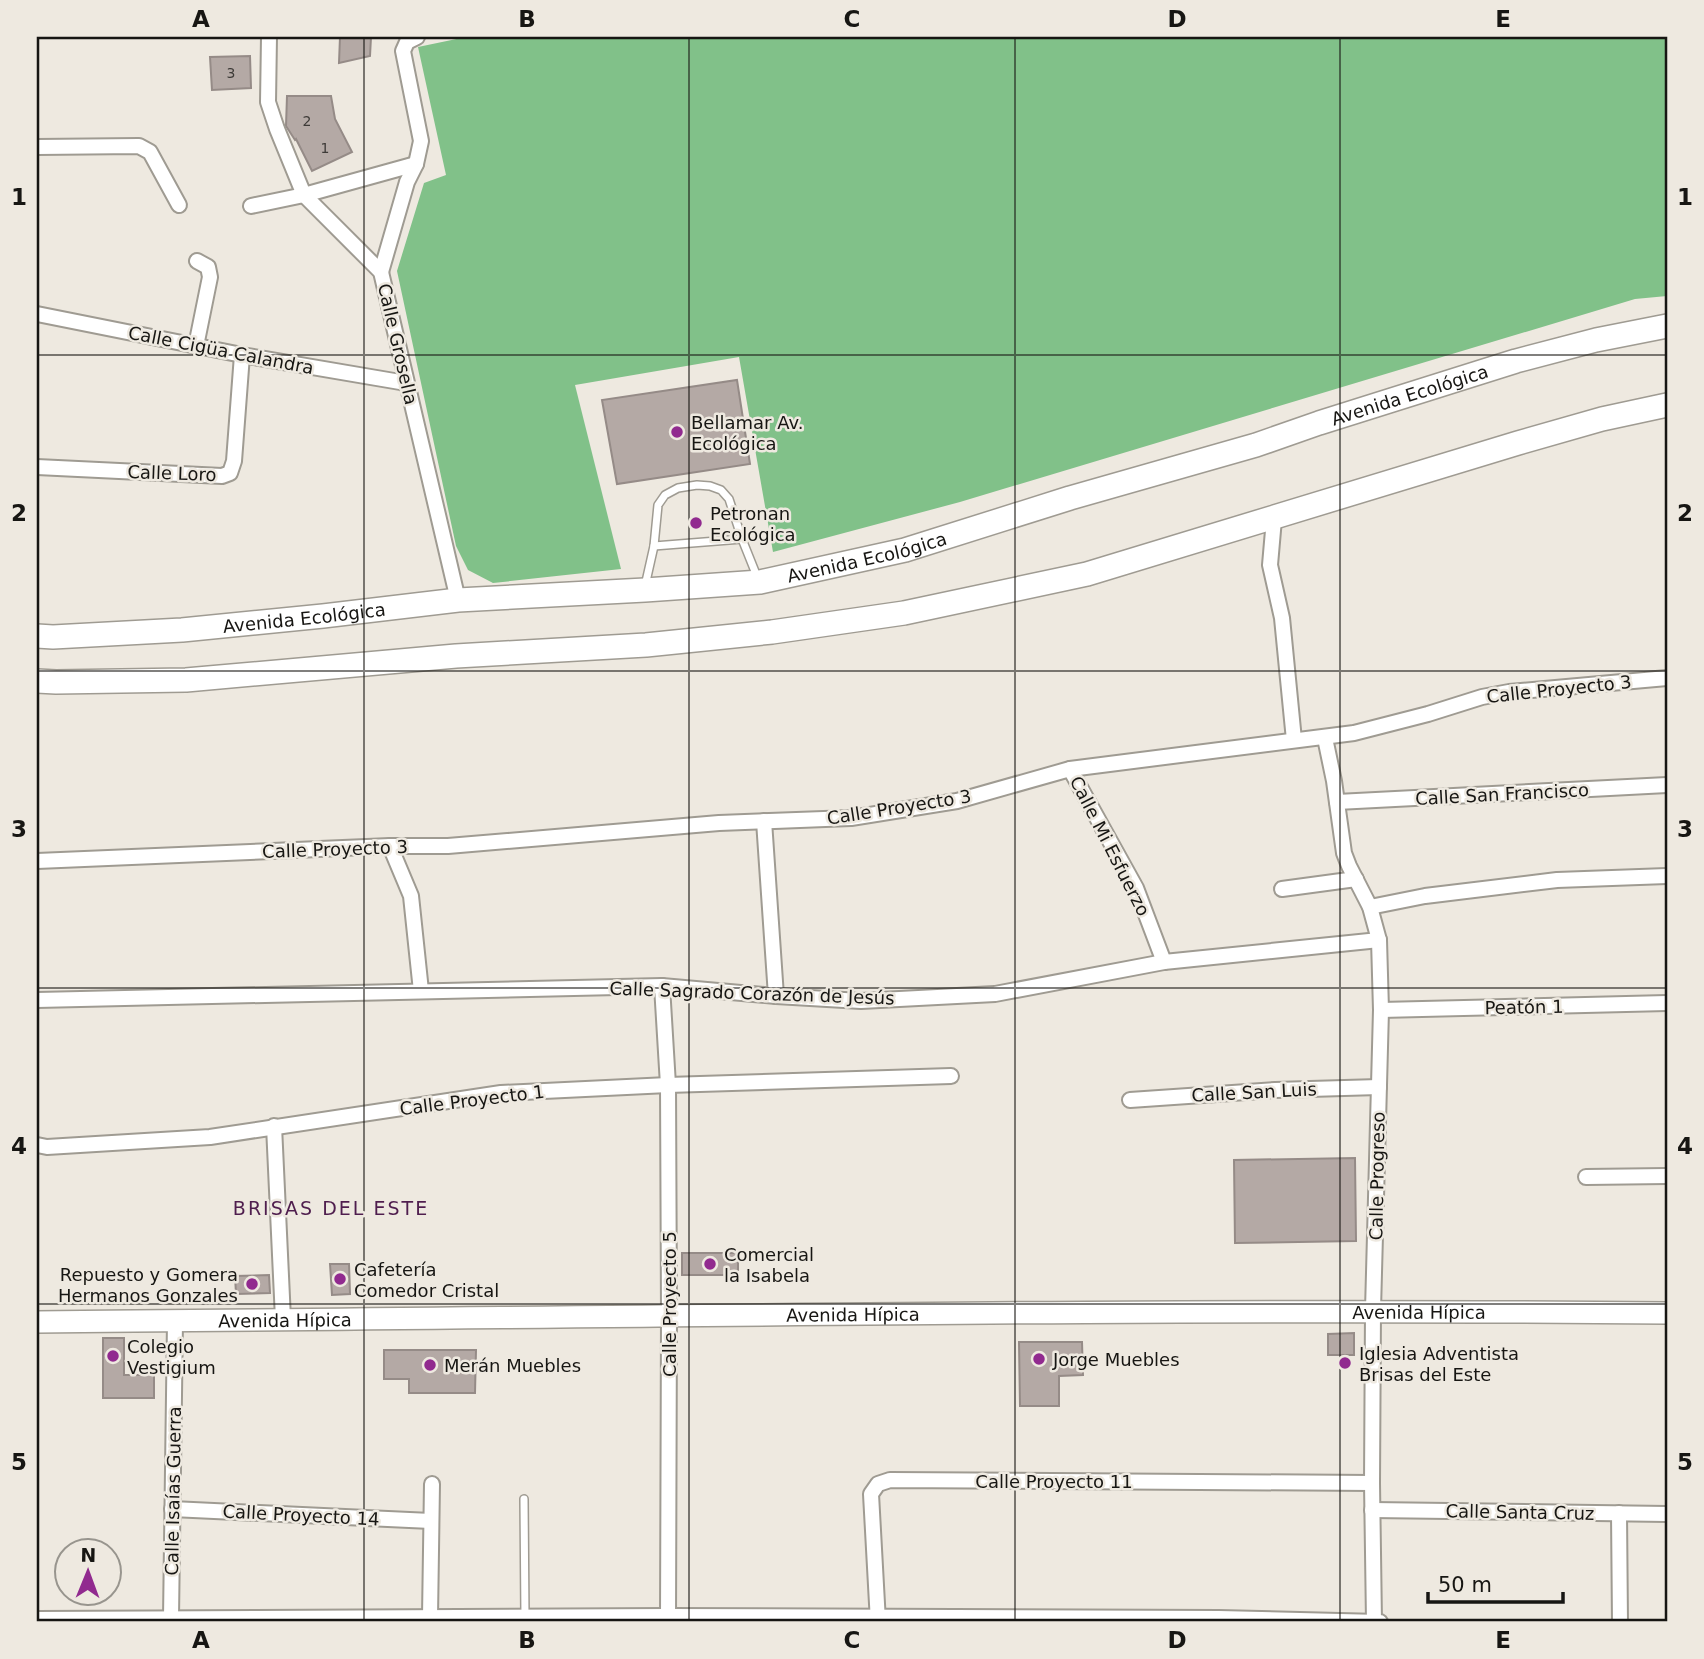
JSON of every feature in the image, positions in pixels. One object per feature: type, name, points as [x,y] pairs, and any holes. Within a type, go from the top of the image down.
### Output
[{"type":"main road","name":"Avenida Ecológica","points":[[37,636],[182,630],[458,600],[760,582],[905,550],[1070,498],[1256,445],[1516,361],[1596,340],[1667,326]]},
{"type":"main road","points":[[37,681],[186,680],[456,656],[646,645],[772,632],[904,613],[1087,574],[1518,443],[1602,419],[1667,405]]},
{"type":"street","name":"Calle Grosella","points":[[269,37],[268,102],[276,129],[304,195],[382,272],[458,600]]},
{"type":"street","points":[[382,272],[421,141],[403,51],[407,42],[417,37]]},
{"type":"street","points":[[37,146],[139,146],[150,152],[180,205]]},
{"type":"street","points":[[251,205],[304,195],[416,164]]},
{"type":"street","points":[[197,261],[208,267],[210,277],[197,346]]},
{"type":"street","name":"Calle Cigüa Calandra","points":[[37,314],[242,355],[406,383]]},
{"type":"street","name":"Calle Loro","points":[[37,467],[222,476],[230,474],[234,461],[242,355]]},
{"type":"street","points":[[1273,519],[1270,565],[1282,618],[1294,740]]},
{"type":"street","name":"Calle Proyecto 3","points":[[37,861],[390,846],[448,846],[719,823],[851,818],[957,801],[1070,769],[1325,738],[1368,730],[1482,697],[1509,692],[1667,678]]},
{"type":"street","name":"Calle Progreso","points":[[1325,738],[1344,853],[1370,907],[1379,940],[1381,1010],[1373,1310],[1372,1483],[1376,1622]]},
{"type":"street","name":"Calle Mi Esfuerzo","points":[[1070,769],[1136,888],[1164,962]]},
{"type":"street","name":"Calle San Francisco","points":[[1337,802],[1667,785]]},
{"type":"street","points":[[764,821],[776,996]]},
{"type":"street","points":[[390,846],[411,896],[421,991]]},
{"type":"street","points":[[1370,907],[1425,896],[1557,880],[1667,876]]},
{"type":"street","points":[[1282,889],[1356,879]]},
{"type":"street","name":"Calle Sagrado Corazón de Jesús","points":[[37,1000],[663,986],[861,1001],[995,994],[1164,962],[1379,940]]},
{"type":"street","name":"Calle Proyecto 5","points":[[663,986],[668,1085],[668,1619]]},
{"type":"street","name":"Peatón 1","points":[[1381,1010],[1667,1003]]},
{"type":"street","name":"Calle Proyecto 1","points":[[37,1145],[47,1147],[210,1137],[501,1093],[951,1076]]},
{"type":"street","name":"Calle San Luis","points":[[1130,1100],[1275,1090],[1379,1087]]},
{"type":"street","points":[[274,1126],[283,1320]]},
{"type":"street","points":[[1586,1177],[1667,1176]]},
{"type":"street","name":"Avenida Hípica","points":[[37,1322],[1373,1310],[1667,1313]]},
{"type":"street","name":"Calle Isaías Guerra","points":[[170,1618],[176,1321]]},
{"type":"street","name":"Calle Proyecto 11","points":[[878,1619],[871,1493],[877,1484],[890,1480],[1372,1483]]},
{"type":"street","points":[[430,1617],[432,1484]]},
{"type":"street","name":"Calle Proyecto 14","points":[[172,1509],[430,1521]]},
{"type":"street","name":"Calle Santa Cruz","points":[[1372,1510],[1667,1514]]},
{"type":"street","points":[[1619,1513],[1620,1622]]},
{"type":"street","points":[[37,1619],[525,1617],[1376,1622]]},
{"type":"lane","points":[[645,590],[658,505],[665,495],[678,488],[697,485],[721,490],[729,499],[760,582]]},
{"type":"lane","points":[[654,545],[742,539]]},
{"type":"lane","points":[[524,1499],[525,1617]]},
{"type":"green space","points":[[466,37],[1667,37],[1667,296],[1635,299],[960,502],[773,552],[739,357],[575,385],[621,569],[493,583],[468,570],[456,546],[397,271],[424,183],[446,175],[418,47]]},
{"type":"building","points":[[340,37],[371,37],[370,56],[339,63]]},
{"type":"building","points":[[250,56],[251,88],[212,90],[210,57]]},
{"type":"building","points":[[287,96],[331,96],[335,119],[352,152],[312,171],[296,139],[286,126]]},
{"type":"building","name":"Bellamar Av. Ecológica","points":[[737,380],[750,464],[617,484],[602,400]]},
{"type":"building","points":[[1355,1158],[1356,1241],[1235,1243],[1234,1160]]},
{"type":"building","name":"Comercial la Isabela","points":[[682,1253],[738,1253],[738,1275],[682,1275]]},
{"type":"building","name":"Cafetería Comedor Cristal","points":[[330,1264],[349,1264],[350,1294],[332,1295]]},
{"type":"building","name":"Repuesto y Gomera Hermanos Gonzales","points":[[269,1275],[270,1293],[236,1294],[235,1276]]},
{"type":"building","points":[[1354,1333],[1354,1355],[1328,1355],[1328,1334]]},
{"type":"building","name":"Colegio Vestigium","points":[[103,1338],[124,1338],[124,1375],[154,1375],[154,1398],[103,1398]]},
{"type":"building","name":"Jorge Muebles","points":[[1019,1342],[1082,1342],[1083,1375],[1059,1376],[1059,1406],[1020,1406]]},
{"type":"building","name":"Merán Muebles","points":[[384,1350],[476,1350],[475,1393],[409,1393],[409,1379],[384,1379]]},
{"type":"place","name":"Bellamar Av. Ecológica","points":[[677,432]]},
{"type":"place","name":"Petronan Ecológica","points":[[696,523]]},
{"type":"place","name":"Comercial la Isabela","points":[[710,1264]]},
{"type":"place","name":"Cafetería Comedor Cristal","points":[[340,1279]]},
{"type":"place","name":"Repuesto y Gomera Hermanos Gonzales","points":[[252,1284]]},
{"type":"place","name":"Colegio Vestigium","points":[[113,1356]]},
{"type":"place","name":"Jorge Muebles","points":[[1039,1359]]},
{"type":"place","name":"Iglesia Adventista Brisas del Este","points":[[1345,1363]]},
{"type":"place","name":"Merán Muebles","points":[[430,1365]]},
{"type":"district","name":"BRISAS DEL ESTE","points":[[331,1208]]}]
